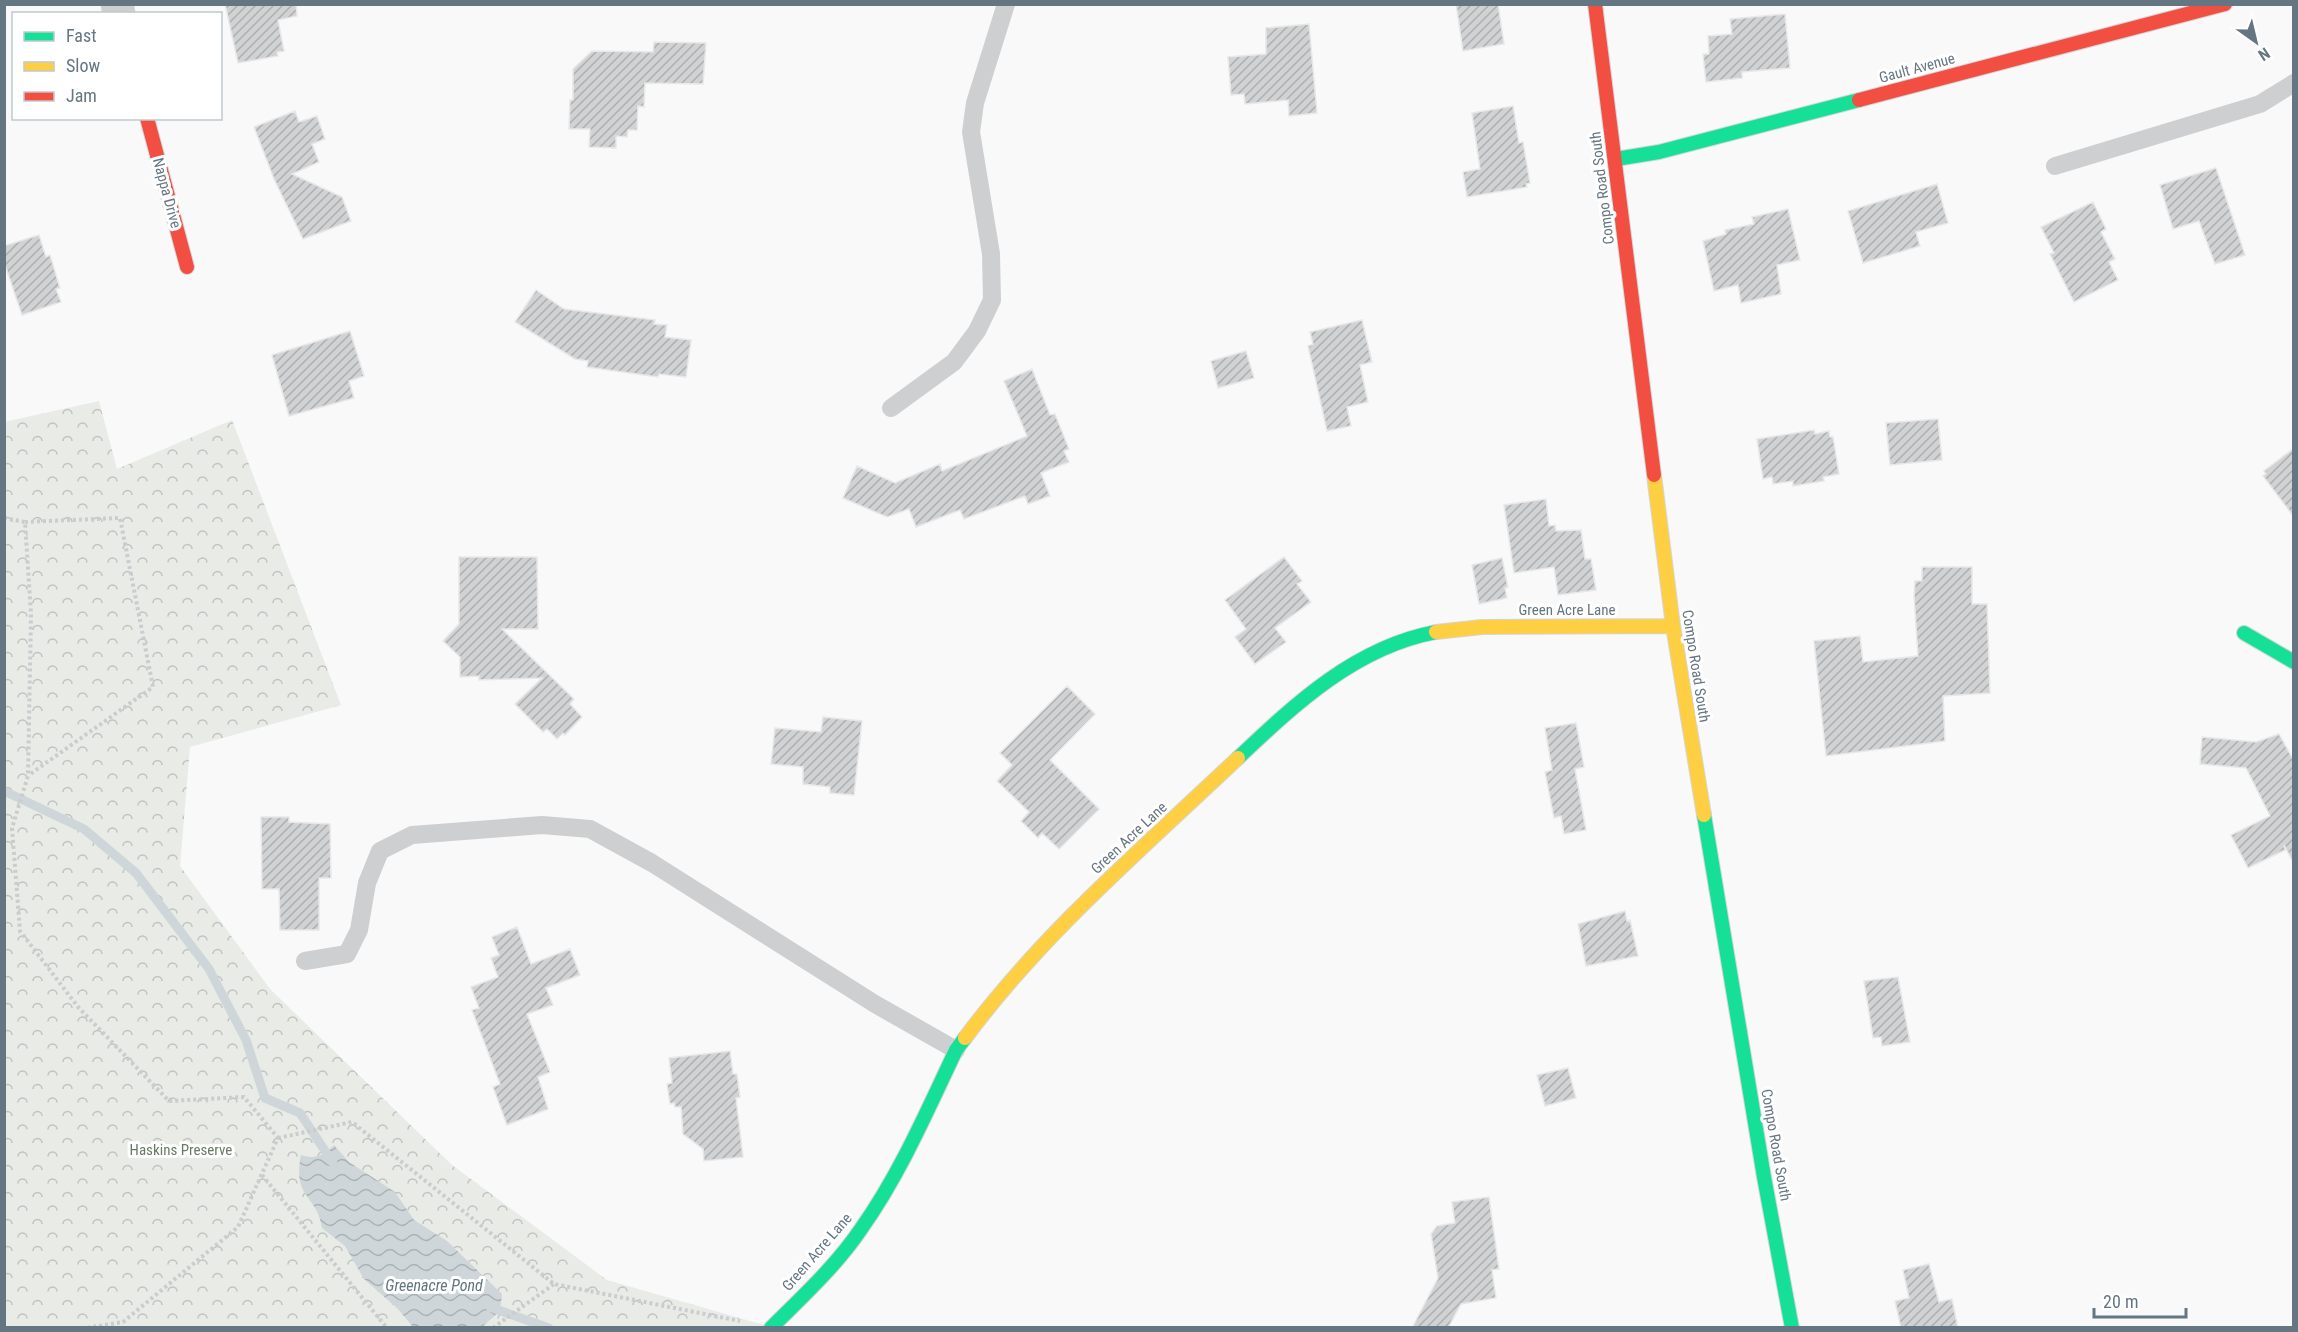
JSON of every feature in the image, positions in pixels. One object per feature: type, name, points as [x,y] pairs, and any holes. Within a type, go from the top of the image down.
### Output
[{"type":"street","name":"Compo Road South","points":[[1595,4],[1616,159],[1650,459],[1673,626],[1762,1166],[1792,1328]]},
{"type":"street","name":"Gault Avenue","points":[[1616,159],[1659,152],[2225,4]]},
{"type":"street","name":"Nappa Drive","points":[[148,120],[187,267]]},
{"type":"street","name":"Green Acre Lane","points":[[771,1327],[824,1274],[861,1230],[901,1165],[956,1050],[993,1000],[1100,888],[1271,727],[1349,665],[1375,650],[1408,637],[1445,630],[1482,627],[1673,626]]},
{"type":"street","points":[[2244,633],[2294,662]]},
{"type":"lane","points":[[891,408],[954,362],[977,331],[992,300],[991,254],[971,132],[978,92],[1006,4]]},
{"type":"lane","points":[[2055,166],[2260,104],[2294,83]]},
{"type":"lane","points":[[305,961],[347,954],[359,930],[367,883],[380,851],[412,835],[542,825],[590,829],[661,869],[875,1004],[956,1050]]},
{"type":"path","points":[[4,518],[25,522],[120,518],[153,687],[28,776]]},
{"type":"path","points":[[25,522],[31,614],[28,776],[12,828],[20,931],[78,1007],[169,1101],[244,1097],[278,1138]]},
{"type":"path","points":[[278,1138],[352,1122],[554,1284],[771,1327]]},
{"type":"path","points":[[86,1328],[123,1322],[238,1227],[278,1138]]},
{"type":"path","points":[[261,1175],[387,1328]]},
{"type":"path","points":[[493,1327],[554,1284]]},
{"type":"green space","name":"Haskins Preserve","points":[[99,401],[117,469],[232,420],[341,705],[190,747],[180,866],[270,989],[452,1165],[607,1280],[771,1327],[5,1327],[4,422]]},
{"type":"water","name":"Greenacre Pond","points":[[334,1145],[349,1162],[395,1192],[414,1220],[447,1241],[502,1294],[500,1311],[482,1327],[413,1327],[398,1309],[364,1279],[345,1246],[322,1228],[315,1208],[302,1188],[300,1180],[301,1155],[319,1156]]},
{"type":"building","points":[[225,4],[296,4],[297,16],[278,20],[284,51],[277,52],[278,56],[238,63]]},
{"type":"building","points":[[1456,4],[1498,4],[1504,44],[1463,51]]},
{"type":"building","points":[[1785,14],[1790,68],[1742,72],[1742,78],[1706,82],[1703,54],[1709,54],[1708,36],[1732,34],[1730,19]]},
{"type":"building","points":[[1309,24],[1317,113],[1289,116],[1288,100],[1245,104],[1244,94],[1231,95],[1228,57],[1266,54],[1266,28]]},
{"type":"building","points":[[654,42],[706,43],[703,84],[645,83],[644,107],[638,106],[637,130],[628,130],[627,137],[616,136],[616,148],[589,147],[590,129],[569,129],[570,100],[573,100],[573,69],[592,51],[653,52]]},
{"type":"building","points":[[1513,106],[1519,143],[1523,142],[1530,183],[1526,184],[1527,187],[1467,197],[1463,172],[1480,169],[1472,113]]},
{"type":"building","points":[[295,111],[299,122],[317,116],[325,139],[312,144],[319,162],[292,174],[342,197],[351,221],[303,239],[274,179],[254,127]]},
{"type":"building","points":[[2216,168],[2245,255],[2215,264],[2199,221],[2173,229],[2160,185]]},
{"type":"building","points":[[1937,184],[1948,223],[1916,232],[1920,246],[1863,263],[1848,211]]},
{"type":"building","points":[[2093,202],[2106,229],[2101,232],[2115,259],[2109,262],[2118,280],[2074,302],[2050,254],[2054,253],[2041,227]]},
{"type":"building","points":[[1788,209],[1800,260],[1777,265],[1781,294],[1741,303],[1738,285],[1714,291],[1703,241],[1726,234],[1725,230],[1754,224],[1752,217]]},
{"type":"building","points":[[39,235],[46,257],[50,255],[60,288],[56,289],[61,302],[22,315],[4,262],[4,246]]},
{"type":"building","points":[[536,290],[564,309],[655,320],[654,324],[667,325],[665,337],[691,340],[686,377],[659,374],[658,377],[587,367],[588,361],[575,359],[515,322]]},
{"type":"building","points":[[1362,320],[1372,362],[1360,365],[1368,402],[1347,407],[1351,426],[1327,431],[1308,346],[1313,344],[1310,332]]},
{"type":"building","points":[[350,331],[364,376],[349,381],[354,398],[289,416],[272,355]]},
{"type":"building","points":[[1246,351],[1254,378],[1218,388],[1211,361]]},
{"type":"building","points":[[1032,369],[1050,415],[1055,414],[1069,449],[1064,451],[1069,462],[1041,473],[1050,496],[1028,504],[1025,496],[964,519],[960,510],[916,527],[909,509],[887,517],[843,498],[857,466],[895,483],[940,464],[942,471],[1027,436],[1004,381]]},
{"type":"building","points":[[1938,419],[1942,460],[1890,465],[1886,423]]},
{"type":"building","points":[[1814,430],[1815,434],[1829,431],[1830,437],[1833,437],[1839,474],[1823,477],[1824,481],[1793,486],[1793,481],[1773,484],[1772,477],[1763,479],[1757,439]]},
{"type":"building","points":[[2294,448],[2294,517],[2263,476],[2266,474],[2264,471]]},
{"type":"building","points":[[1546,499],[1549,526],[1555,525],[1556,531],[1581,530],[1585,559],[1591,559],[1596,590],[1558,595],[1554,567],[1514,573],[1504,505]]},
{"type":"building","points":[[459,557],[537,557],[538,629],[502,629],[574,699],[570,704],[582,717],[565,735],[563,733],[557,739],[547,729],[543,732],[515,704],[542,678],[479,680],[479,676],[460,677],[460,657],[443,641],[459,624]]},
{"type":"building","points":[[1284,557],[1302,581],[1297,584],[1311,602],[1275,628],[1286,642],[1255,664],[1235,637],[1246,629],[1225,600]]},
{"type":"building","points":[[1502,558],[1508,587],[1505,588],[1507,598],[1479,604],[1472,565]]},
{"type":"building","points":[[1922,567],[1972,567],[1972,604],[1987,604],[1990,693],[1943,696],[1945,741],[1826,756],[1814,641],[1860,636],[1863,662],[1918,656],[1914,596],[1915,581],[1922,581]]},
{"type":"building","points":[[1067,686],[1095,714],[1050,760],[1099,809],[1059,849],[1042,833],[1038,838],[1021,821],[1029,812],[997,781],[1012,765],[1000,753]]},
{"type":"building","points":[[823,717],[862,721],[854,795],[830,793],[830,787],[803,784],[803,767],[771,764],[775,728],[821,732]]},
{"type":"building","points":[[1576,723],[1584,767],[1575,769],[1586,830],[1564,834],[1561,816],[1554,818],[1545,772],[1552,770],[1545,728]]},
{"type":"building","points":[[2279,734],[2294,761],[2294,864],[2284,845],[2285,850],[2248,868],[2231,835],[2270,816],[2246,768],[2200,764],[2202,737],[2256,742]]},
{"type":"building","points":[[261,817],[289,817],[289,822],[330,824],[331,878],[319,878],[319,930],[280,930],[279,889],[262,889]]},
{"type":"building","points":[[1625,911],[1627,921],[1630,920],[1638,956],[1586,966],[1578,924]]},
{"type":"building","points":[[517,927],[531,964],[570,949],[580,975],[546,988],[553,1005],[527,1014],[550,1072],[538,1077],[548,1109],[507,1125],[493,1087],[500,1084],[472,1010],[479,1008],[471,987],[498,977],[491,958],[499,955],[492,937]]},
{"type":"building","points":[[1898,977],[1910,1042],[1882,1046],[1881,1037],[1873,1038],[1864,981]]},
{"type":"building","points":[[730,1051],[733,1074],[737,1074],[740,1097],[736,1098],[743,1157],[704,1161],[703,1149],[683,1134],[681,1107],[675,1107],[674,1103],[670,1104],[667,1084],[672,1083],[669,1058]]},
{"type":"building","points":[[1568,1068],[1576,1098],[1545,1106],[1537,1075]]},
{"type":"building","points":[[1489,1197],[1499,1269],[1492,1270],[1496,1298],[1461,1304],[1448,1328],[1412,1328],[1438,1278],[1431,1234],[1437,1226],[1455,1223],[1452,1202]]},
{"type":"building","points":[[1929,1264],[1939,1302],[1952,1299],[1958,1328],[1901,1328],[1895,1301],[1909,1298],[1903,1270]]},
{"type":"waterway","points":[[4,791],[84,829],[136,873],[209,969],[246,1040],[265,1098],[300,1113],[333,1163]]},
{"type":"waterway","points":[[490,1307],[549,1328]]},
{"type":"traffic: fast","points":[[1616,159],[1659,152],[1859,100]]},
{"type":"traffic: fast","points":[[1238,758],[1305,698],[1353,664],[1407,639],[1436,632]]},
{"type":"traffic: fast","points":[[2244,633],[2294,662]]},
{"type":"traffic: fast","points":[[1704,815],[1764,1177],[1792,1328]]},
{"type":"traffic: fast","points":[[771,1328],[841,1256],[875,1208],[912,1142],[956,1050],[965,1038]]},
{"type":"traffic: slow","points":[[1654,475],[1673,626],[1704,815]]},
{"type":"traffic: slow","points":[[1436,632],[1482,627],[1673,626]]},
{"type":"traffic: slow","points":[[965,1038],[995,1000],[1060,927],[1238,758]]},
{"type":"traffic: jam","points":[[1595,4],[1654,475]]},
{"type":"traffic: jam","points":[[1859,100],[2225,4]]},
{"type":"traffic: jam","points":[[148,120],[187,267]]}]
